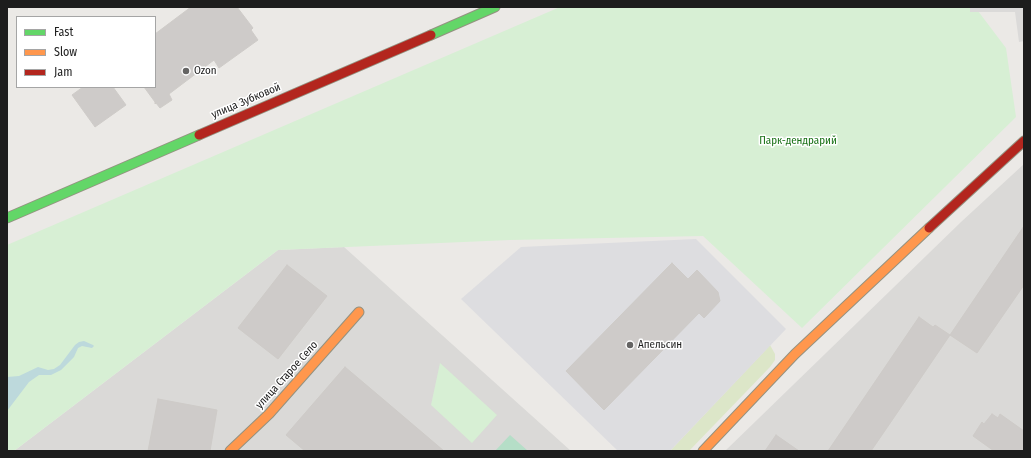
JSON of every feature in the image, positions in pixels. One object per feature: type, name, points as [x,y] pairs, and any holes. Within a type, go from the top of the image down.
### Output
[{"type":"street","name":"улица Зубковой","points":[[7,218],[495,7]]},
{"type":"street","points":[[703,451],[795,354],[955,203],[1024,141]]},
{"type":"street","name":"улица Старое Село","points":[[230,451],[269,414],[359,312]]},
{"type":"shaded area","points":[[970,7],[1024,7],[1024,41],[1019,42],[1015,12],[970,12]]},
{"type":"shaded area","points":[[1024,164],[1024,451],[725,451],[961,222]]},
{"type":"shaded area","points":[[696,239],[786,329],[670,451],[618,451],[461,299],[521,247]]},
{"type":"shaded area","points":[[344,247],[571,451],[14,451],[278,250]]},
{"type":"green space","name":"Парк-дендрарий","points":[[560,7],[975,7],[1006,48],[1016,117],[802,328],[703,236],[510,240],[278,250],[14,451],[7,451],[7,245]]},
{"type":"green space","points":[[770,345],[775,354],[775,360],[770,367],[689,451],[670,451]]},
{"type":"green space","points":[[440,363],[497,415],[472,443],[431,405]]},
{"type":"green space","points":[[510,435],[528,451],[495,451]]},
{"type":"water","points":[[84,341],[94,346],[92,348],[82,346],[78,348],[74,357],[61,370],[51,375],[39,375],[29,382],[7,411],[7,377],[19,376],[38,367],[48,370],[54,369],[60,365],[75,345]]},
{"type":"building","points":[[191,7],[237,7],[253,28],[251,30],[258,40],[219,68],[214,60],[169,94],[172,100],[160,108],[156,103],[155,104],[145,88],[156,88],[156,33]]},
{"type":"building","points":[[82,88],[114,88],[126,105],[95,127],[72,95]]},
{"type":"building","points":[[1024,226],[1024,285],[977,353],[950,335]]},
{"type":"building","name":"Апельсин","points":[[672,263],[688,279],[697,270],[718,292],[720,301],[704,318],[699,313],[604,410],[566,371]]},
{"type":"building","points":[[287,265],[327,296],[278,359],[238,328]]},
{"type":"building","points":[[919,317],[933,327],[935,325],[950,335],[871,451],[828,451]]},
{"type":"building","points":[[345,367],[444,451],[305,451],[286,435]]},
{"type":"building","points":[[158,399],[217,410],[210,451],[148,451]]},
{"type":"building","points":[[992,414],[998,418],[1000,414],[1024,431],[1024,451],[994,451],[973,436],[982,422],[984,424]]},
{"type":"building","points":[[776,435],[799,451],[765,451]]},
{"type":"traffic: fast","points":[[431,35],[495,7]]},
{"type":"traffic: fast","points":[[7,218],[199,135]]},
{"type":"traffic: slow","points":[[703,451],[795,354],[929,228]]},
{"type":"traffic: slow","points":[[230,451],[269,414],[359,312]]},
{"type":"traffic: jam","points":[[199,135],[431,35]]},
{"type":"traffic: jam","points":[[929,228],[1024,141]]},
{"type":"place","name":"Ozon","points":[[186,71]]},
{"type":"place","name":"Апельсин","points":[[630,345]]}]
